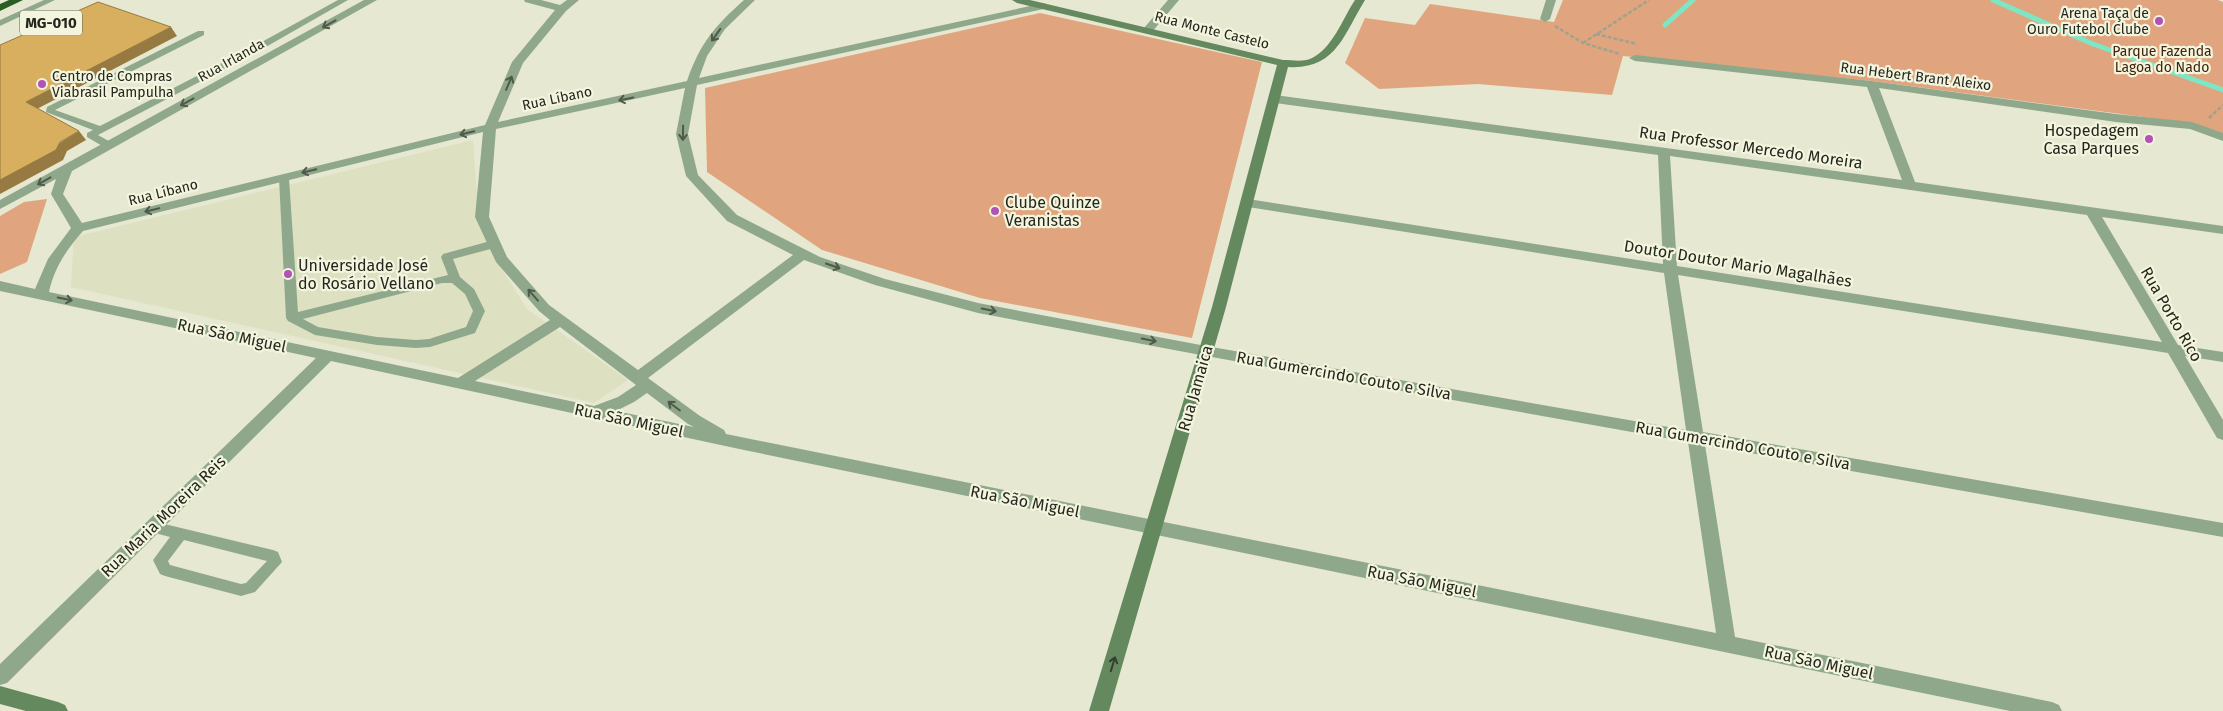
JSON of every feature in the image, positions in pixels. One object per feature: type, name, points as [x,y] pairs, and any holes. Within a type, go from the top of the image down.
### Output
[{"type":"highway","name":"MG-010","points":[[0,8],[18,0]]},
{"type":"street","name":"Rua Irlanda","points":[[0,205],[372,0]]},
{"type":"street","points":[[529,0],[562,9]]},
{"type":"street","points":[[574,0],[562,9],[518,62],[490,127],[482,217],[501,259],[544,308],[694,420],[730,441]]},
{"type":"street","name":"Rua Gumercindo Couto e Silva","points":[[750,0],[721,27],[701,56],[691,85],[682,134],[692,176],[732,218],[803,254],[880,282],[978,308],[1206,351],[2223,530]]},
{"type":"street","name":"Rua Monte Castelo","points":[[1018,0],[1283,63],[1301,64],[1316,60],[1326,53],[1360,0]]},
{"type":"street","points":[[1148,30],[1174,0]]},
{"type":"street","points":[[1545,19],[1551,0]]},
{"type":"street","name":"Rua Líbano","points":[[78,228],[490,127],[691,85],[1044,6]]},
{"type":"street","name":"Rua Hebert Brant Aleixo","points":[[1635,58],[1872,84],[2116,118],[2192,126],[2223,137]]},
{"type":"street","name":"Rua Jamaica","points":[[1099,711],[1206,351],[1248,203],[1283,63]]},
{"type":"street","points":[[1872,84],[1910,185]]},
{"type":"street","name":"Rua Professor Mercedo Moreira","points":[[1274,99],[2092,210],[2223,230]]},
{"type":"street","points":[[1664,152],[1670,269],[1727,643]]},
{"type":"street","points":[[41,294],[43,280],[59,251],[78,228],[58,194],[66,169]]},
{"type":"street","name":"Doutor Doutor Mario Magalhães","points":[[1248,203],[2223,357]]},
{"type":"street","name":"Rua Porto Rico","points":[[2092,210],[2223,434]]},
{"type":"street","points":[[593,412],[616,406],[636,394],[642,381],[803,254]]},
{"type":"street","name":"Rua São Miguel","points":[[0,286],[730,441],[1727,643],[2052,711]]},
{"type":"street","points":[[460,384],[560,320]]},
{"type":"street","name":"Rua Maria Moreira Reis","points":[[0,677],[327,356]]},
{"type":"street","points":[[0,695],[58,711]]},
{"type":"lane","points":[[0,23],[51,0]]},
{"type":"lane","points":[[108,145],[91,135],[99,129],[254,50],[344,0]]},
{"type":"lane","points":[[99,129],[51,112],[50,110],[201,33]]},
{"type":"lane","points":[[284,178],[292,318]]},
{"type":"lane","points":[[292,318],[315,331],[377,341],[416,344],[430,342],[471,330],[474,327],[479,311],[470,292],[456,279],[447,257],[494,244]]},
{"type":"lane","points":[[292,318],[442,278],[456,279]]},
{"type":"lane","points":[[152,527],[273,556],[275,562],[250,588],[241,590],[165,570],[160,560],[181,534]]},
{"type":"path","points":[[1583,43],[1649,0]]},
{"type":"path","points":[[1545,19],[1583,43],[1635,58]]},
{"type":"shaded area","name":"Universidade José do Rosário Vellano","points":[[473,140],[479,221],[497,261],[527,309],[628,380],[594,403],[71,287],[74,237]]},
{"type":"green space","name":"Parque Fazenda Lagoa do Nado","points":[[1563,0],[2218,0],[2223,2],[2223,134],[2189,123],[1872,81],[1623,56],[1612,95],[1478,84],[1379,89],[1345,63],[1365,18],[1415,25],[1430,4],[1554,22]]},
{"type":"green space","name":"Clube Quinze Veranistas","points":[[1040,13],[1262,62],[1192,338],[980,298],[822,250],[707,172],[705,88]]},
{"type":"green space","points":[[47,199],[27,262],[0,274],[0,216],[24,202]]},
{"type":"building","name":"Centro de Compras Viabrasil Pampulha","points":[[98,2],[171,27],[26,102],[79,131],[60,142],[56,150],[0,180],[0,45]]},
{"type":"waterway","points":[[1665,25],[1693,0]]},
{"type":"waterway","points":[[1993,0],[2093,44],[2223,90]]},
{"type":"place","name":"Arena Taça de Ouro Futebol Clube","points":[[2159,21]]},
{"type":"place","name":"Centro de Compras Viabrasil Pampulha","points":[[42,84]]},
{"type":"place","name":"Hospedagem Casa Parques","points":[[2149,139]]},
{"type":"place","name":"Clube Quinze Veranistas","points":[[995,211]]},
{"type":"place","name":"Universidade José do Rosário Vellano","points":[[288,274]]}]
